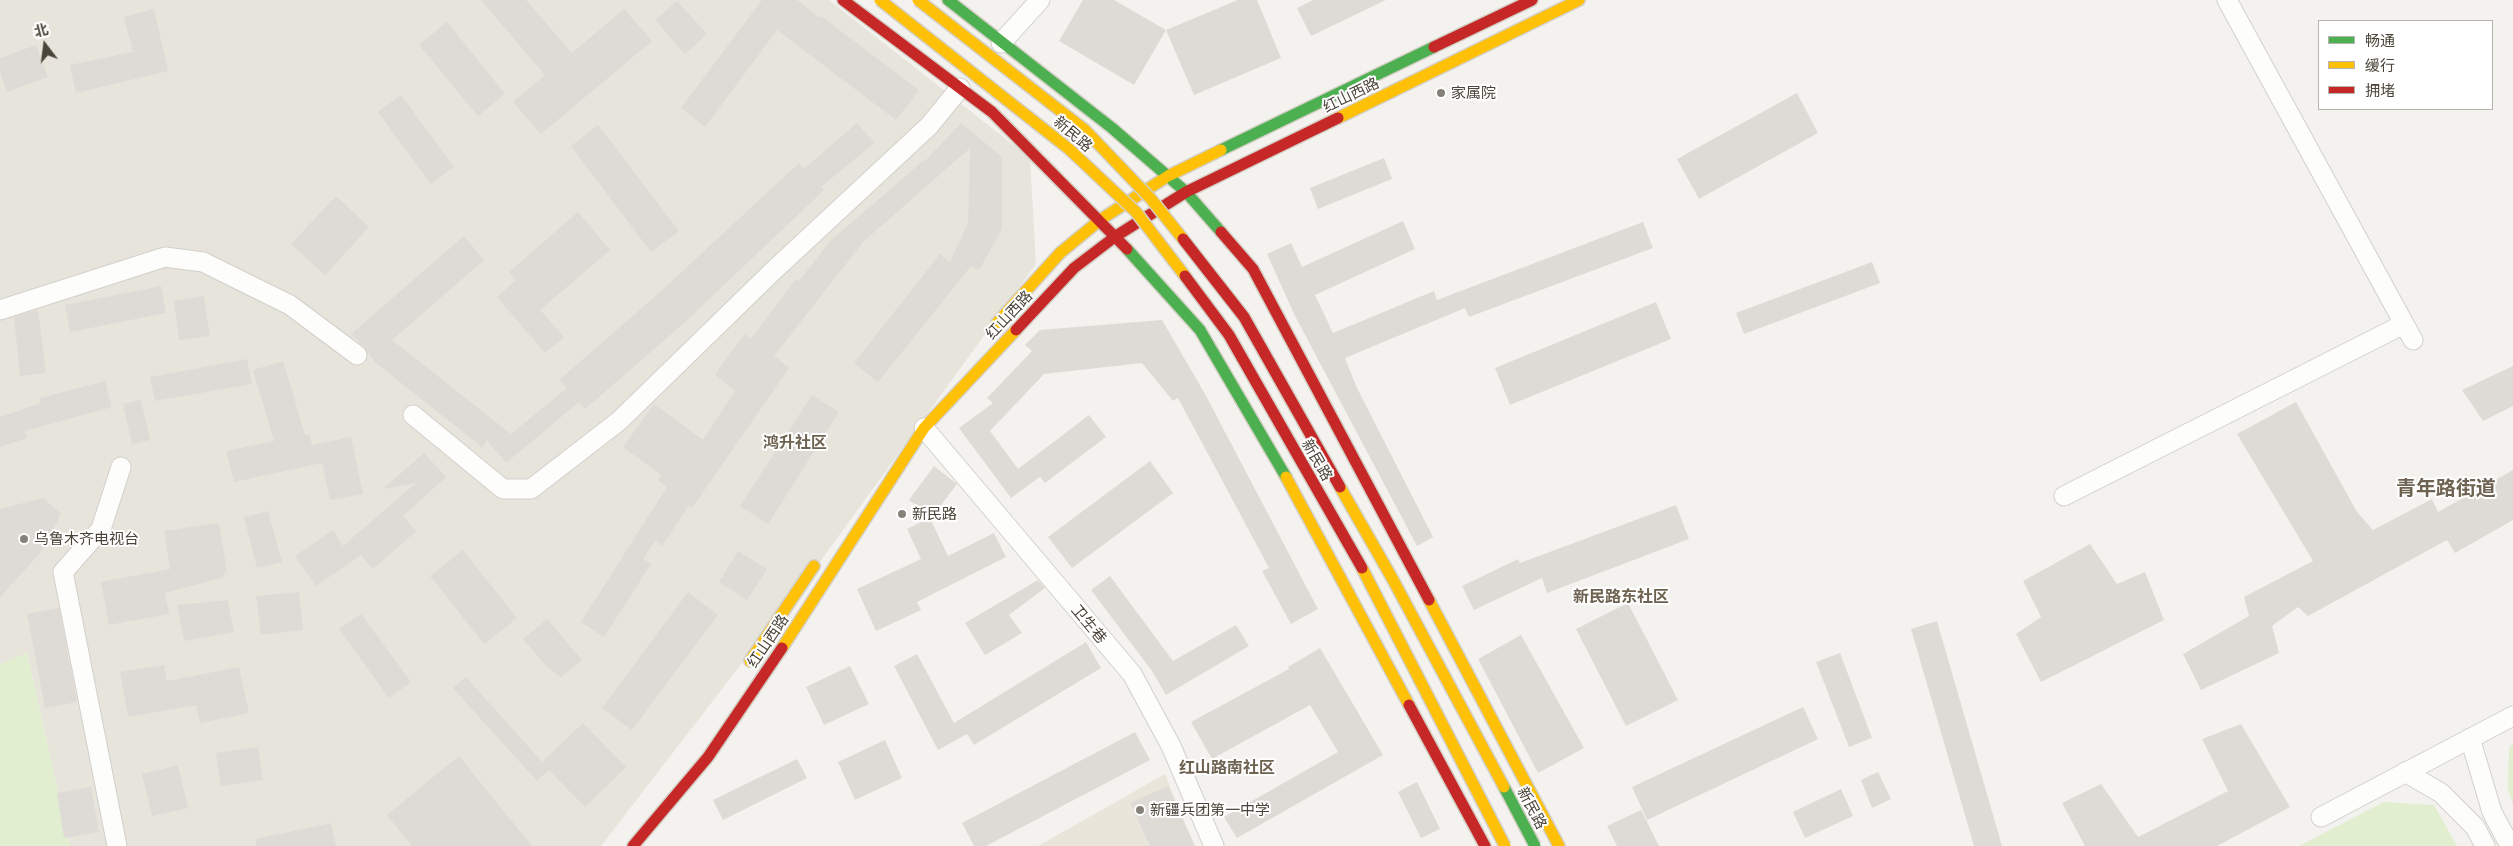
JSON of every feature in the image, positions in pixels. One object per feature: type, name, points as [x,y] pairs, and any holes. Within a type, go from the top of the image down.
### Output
[{"type":"main road","points":[[842,0],[992,112],[1116,236],[1200,330],[1266,439],[1486,846]]},
{"type":"main road","name":"新民路","points":[[880,0],[1069,149],[1136,212],[1229,335],[1363,570],[1505,846]]},
{"type":"main road","name":"新民路","points":[[918,0],[1085,130],[1151,199],[1244,317],[1392,578],[1535,846]]},
{"type":"main road","points":[[948,0],[1112,128],[1168,176],[1186,192],[1253,269],[1559,846]]},
{"type":"main road","name":"红山西路","points":[[990,332],[1060,253],[1100,220],[1168,176],[1532,0]]},
{"type":"main road","name":"红山西路","points":[[633,846],[708,757],[803,616],[924,428],[1074,268],[1116,236],[1186,192],[1579,0]]},
{"type":"main road","name":"红山西路","points":[[741,674],[819,558]]},
{"type":"street","points":[[1001,43],[1040,0]]},
{"type":"street","points":[[2064,496],[2408,332],[2227,0]]},
{"type":"street","points":[[413,415],[502,489],[531,489],[619,421],[772,272],[929,126],[960,88]]},
{"type":"street","points":[[0,310],[164,257],[203,262],[290,305],[357,355]]},
{"type":"street","name":"卫生巷","points":[[924,428],[1132,674],[1171,746],[1214,846]]},
{"type":"street","points":[[117,846],[63,572],[101,529],[121,467]]},
{"type":"street","points":[[2321,817],[2513,716]]},
{"type":"street","points":[[2470,738],[2492,812],[2510,846]]},
{"type":"street","points":[[2405,772],[2441,793],[2475,827],[2485,846]]},
{"type":"shaded area","points":[[0,0],[829,0],[1030,158],[1036,264],[819,563],[601,846],[70,846],[27,653],[0,664]]},
{"type":"shaded area","name":"新疆兵团第一中学","points":[[1165,774],[1194,846],[1038,846]]},
{"type":"green space","points":[[27,653],[70,846],[0,846],[0,664]]},
{"type":"green space","points":[[2513,743],[2513,805],[2508,789],[2509,748]]},
{"type":"green space","points":[[2384,802],[2434,805],[2457,846],[2299,846]]},
{"type":"building","points":[[481,0],[526,0],[572,53],[624,9],[652,41],[541,134],[513,102],[545,75]]},
{"type":"building","points":[[762,0],[797,0],[919,90],[896,120],[777,30],[705,127],[681,108]]},
{"type":"building","points":[[1083,0],[1114,0],[1166,30],[1134,85],[1059,41]]},
{"type":"building","points":[[1238,0],[1257,0],[1281,58],[1194,95],[1166,30]]},
{"type":"building","points":[[1313,0],[1386,0],[1311,36],[1297,8]]},
{"type":"building","points":[[677,1],[707,34],[685,54],[655,20]]},
{"type":"building","points":[[154,9],[168,71],[76,93],[70,65],[133,52],[124,17]]},
{"type":"building","points":[[447,22],[505,94],[478,116],[419,45]]},
{"type":"building","points":[[36,45],[48,77],[7,92],[0,72],[0,58]]},
{"type":"building","points":[[1797,93],[1818,133],[1699,199],[1677,159]]},
{"type":"building","points":[[401,95],[454,167],[431,184],[378,112]]},
{"type":"building","points":[[857,123],[874,143],[821,187],[824,190],[684,323],[585,409],[579,402],[506,463],[487,440],[482,447],[375,362],[364,346],[351,334],[464,236],[484,260],[392,340],[511,434],[567,388],[559,380],[658,294],[799,163],[804,169]]},
{"type":"building","points":[[961,123],[1002,157],[1002,229],[979,270],[971,266],[878,382],[854,363],[940,254],[950,262],[968,223],[970,148],[863,242],[774,356],[789,368],[692,508],[689,505],[662,546],[655,541],[643,559],[651,564],[604,637],[581,622],[667,487],[658,480],[661,475],[623,447],[654,404],[703,440],[735,391],[715,374],[745,334],[751,339],[796,279],[799,281],[834,236],[925,161]]},
{"type":"building","points":[[598,125],[679,231],[651,252],[571,146]]},
{"type":"building","points":[[1384,158],[1392,179],[1318,209],[1310,188]]},
{"type":"building","points":[[336,196],[369,227],[325,275],[291,244]]},
{"type":"building","points":[[578,212],[610,250],[540,310],[564,337],[545,353],[497,297],[516,280],[509,272]]},
{"type":"building","points":[[1403,221],[1415,249],[1315,295],[1333,333],[1434,291],[1437,300],[1643,222],[1653,248],[1469,317],[1465,308],[1345,358],[1356,386],[1433,537],[1417,546],[1295,316],[1267,254],[1291,243],[1302,267]]},
{"type":"building","points":[[1872,262],[1880,283],[1744,334],[1736,313]]},
{"type":"building","points":[[161,286],[166,313],[70,332],[65,305]]},
{"type":"building","points":[[204,296],[210,336],[179,340],[174,301]]},
{"type":"building","points":[[1656,302],[1671,339],[1510,405],[1495,368]]},
{"type":"building","points":[[38,310],[46,373],[20,376],[14,317]]},
{"type":"building","points":[[1162,320],[1205,394],[1318,609],[1291,624],[1262,571],[1269,568],[1178,398],[1173,401],[1142,363],[1044,374],[990,431],[1018,469],[1089,415],[1106,437],[1045,483],[1040,477],[1011,498],[959,428],[993,403],[987,398],[1032,351],[1025,345],[1040,330]]},
{"type":"building","points":[[247,359],[252,384],[155,401],[150,377]]},
{"type":"building","points":[[283,361],[305,435],[309,434],[312,445],[351,437],[363,494],[330,500],[322,463],[234,482],[226,451],[274,441],[253,370]]},
{"type":"building","points":[[2513,366],[2513,406],[2483,421],[2462,390]]},
{"type":"building","points":[[105,381],[112,407],[25,431],[27,438],[0,447],[0,417],[41,403],[40,398]]},
{"type":"building","points":[[812,395],[839,412],[768,524],[740,506]]},
{"type":"building","points":[[141,400],[150,440],[132,444],[123,404]]},
{"type":"building","points":[[2296,402],[2357,512],[2373,530],[2432,499],[2438,512],[2513,470],[2513,520],[2455,553],[2447,540],[2308,616],[2298,607],[2272,626],[2279,653],[2201,690],[2183,654],[2249,616],[2244,597],[2313,561],[2237,434]]},
{"type":"building","points":[[424,453],[446,477],[403,516],[416,531],[373,569],[361,555],[316,586],[295,556],[333,530],[343,546],[416,483],[383,489]]},
{"type":"building","points":[[1150,461],[1173,493],[1072,568],[1048,537]]},
{"type":"building","points":[[934,466],[957,484],[932,517],[909,500]]},
{"type":"building","name":"乌鲁木齐电视台","points":[[43,498],[61,514],[41,552],[0,597],[0,509]]},
{"type":"building","points":[[1676,505],[1689,539],[1547,593],[1542,578],[1474,610],[1462,586],[1518,559],[1520,563]]},
{"type":"building","points":[[268,511],[282,562],[257,568],[244,517]]},
{"type":"building","points":[[930,518],[948,556],[994,533],[1006,557],[917,602],[921,610],[876,631],[857,589],[921,559],[907,529]]},
{"type":"building","points":[[219,523],[227,572],[224,573],[224,577],[165,593],[169,614],[109,625],[101,582],[170,569],[164,531]]},
{"type":"building","points":[[2090,544],[2117,584],[2145,572],[2164,620],[2041,682],[2016,634],[2041,617],[2023,581]]},
{"type":"building","points":[[463,550],[517,618],[484,644],[430,576]]},
{"type":"building","points":[[738,551],[767,569],[747,600],[719,582]]},
{"type":"building","points":[[1110,576],[1173,661],[1236,625],[1249,646],[1166,695],[1152,671],[1091,590]]},
{"type":"building","points":[[1038,580],[1045,588],[1009,615],[1022,633],[985,655],[965,623]]},
{"type":"building","points":[[299,592],[303,630],[261,635],[256,596]]},
{"type":"building","points":[[688,592],[718,615],[632,730],[602,708]]},
{"type":"building","points":[[228,600],[234,632],[184,641],[177,605]]},
{"type":"building","points":[[1628,603],[1678,700],[1626,726],[1576,629]]},
{"type":"building","points":[[59,608],[77,702],[45,708],[27,614]]},
{"type":"building","points":[[361,614],[411,682],[389,698],[339,629]]},
{"type":"building","points":[[547,619],[582,660],[561,677],[546,666],[523,639]]},
{"type":"building","points":[[1937,621],[2002,846],[1974,846],[1911,629]]},
{"type":"building","points":[[1521,635],[1584,748],[1538,773],[1478,659]]},
{"type":"building","points":[[1086,642],[1101,668],[974,745],[967,734],[938,750],[894,666],[917,654],[954,723]]},
{"type":"building","points":[[1320,648],[1383,755],[1237,838],[1224,817],[1338,752],[1310,705],[1212,759],[1191,722],[1289,669],[1288,667]]},
{"type":"building","points":[[1840,653],[1872,738],[1849,747],[1816,662]]},
{"type":"building","points":[[164,665],[167,681],[239,667],[249,713],[200,723],[196,705],[128,717],[120,672]]},
{"type":"building","points":[[850,666],[869,704],[824,725],[806,687]]},
{"type":"building","points":[[466,677],[542,762],[583,723],[626,767],[585,807],[549,770],[537,781],[453,688]]},
{"type":"building","points":[[1803,707],[1818,739],[1647,820],[1632,787]]},
{"type":"building","points":[[2241,724],[2290,807],[2217,846],[2085,846],[2062,803],[2101,784],[2138,837],[2228,791],[2202,739]]},
{"type":"building","points":[[1135,732],[1150,760],[986,846],[974,846],[962,823]]},
{"type":"building","points":[[885,740],[902,778],[855,800],[838,762]]},
{"type":"building","points":[[258,747],[263,780],[221,786],[216,753]]},
{"type":"building","points":[[459,756],[532,846],[412,846],[387,815]]},
{"type":"building","points":[[797,759],[807,778],[723,820],[713,800]]},
{"type":"building","points":[[178,765],[188,808],[152,816],[142,774]]},
{"type":"building","points":[[1878,772],[1891,799],[1872,808],[1861,780]]},
{"type":"building","points":[[1417,782],[1440,829],[1421,838],[1398,792]]},
{"type":"building","points":[[1168,786],[1195,846],[1150,846],[1130,803]]},
{"type":"building","points":[[91,787],[99,832],[64,838],[57,793]]},
{"type":"building","points":[[1841,789],[1853,816],[1805,838],[1793,812]]},
{"type":"building","points":[[1641,810],[1659,846],[1617,846],[1607,826]]},
{"type":"building","points":[[331,823],[336,846],[256,846],[256,839]]},
{"type":"traffic: fast","points":[[948,0],[1112,128],[1186,192],[1221,232]]},
{"type":"traffic: fast","points":[[1221,150],[1434,47]]},
{"type":"traffic: fast","points":[[1127,249],[1200,330],[1286,477]]},
{"type":"traffic: fast","points":[[1504,787],[1535,846]]},
{"type":"traffic: slow","points":[[880,0],[1069,149],[1136,212],[1185,276]]},
{"type":"traffic: slow","points":[[918,0],[1085,130],[1151,199],[1183,239]]},
{"type":"traffic: slow","points":[[1338,118],[1579,0]]},
{"type":"traffic: slow","points":[[997,323],[1060,253],[1100,220],[1168,176],[1221,150]]},
{"type":"traffic: slow","points":[[782,648],[924,428],[1016,330]]},
{"type":"traffic: slow","points":[[1286,477],[1409,705]]},
{"type":"traffic: slow","points":[[1340,487],[1392,578],[1504,787]]},
{"type":"traffic: slow","points":[[750,661],[814,566]]},
{"type":"traffic: slow","points":[[1362,568],[1505,846]]},
{"type":"traffic: slow","points":[[1429,600],[1559,846]]},
{"type":"traffic: jam","points":[[843,0],[992,112],[1127,249]]},
{"type":"traffic: jam","points":[[1434,47],[1532,0]]},
{"type":"traffic: jam","points":[[1016,330],[1074,268],[1116,236],[1186,192],[1338,118]]},
{"type":"traffic: jam","points":[[1221,232],[1253,269],[1429,600]]},
{"type":"traffic: jam","points":[[1183,239],[1244,317],[1340,487]]},
{"type":"traffic: jam","points":[[1185,276],[1229,335],[1362,568]]},
{"type":"traffic: jam","points":[[633,846],[708,757],[782,648]]},
{"type":"traffic: jam","points":[[1409,705],[1485,846]]},
{"type":"place","name":"家属院","points":[[1441,93]]},
{"type":"place","name":"新民路","points":[[902,514]]},
{"type":"place","name":"乌鲁木齐电视台","points":[[24,539]]},
{"type":"place","name":"新疆兵团第一中学","points":[[1140,810]]},
{"type":"district","name":"鸿升社区","points":[[795,443]]},
{"type":"district","name":"青年路街道","points":[[2446,488]]},
{"type":"district","name":"新民路东社区","points":[[1621,597]]},
{"type":"district","name":"红山路南社区","points":[[1227,768]]}]
